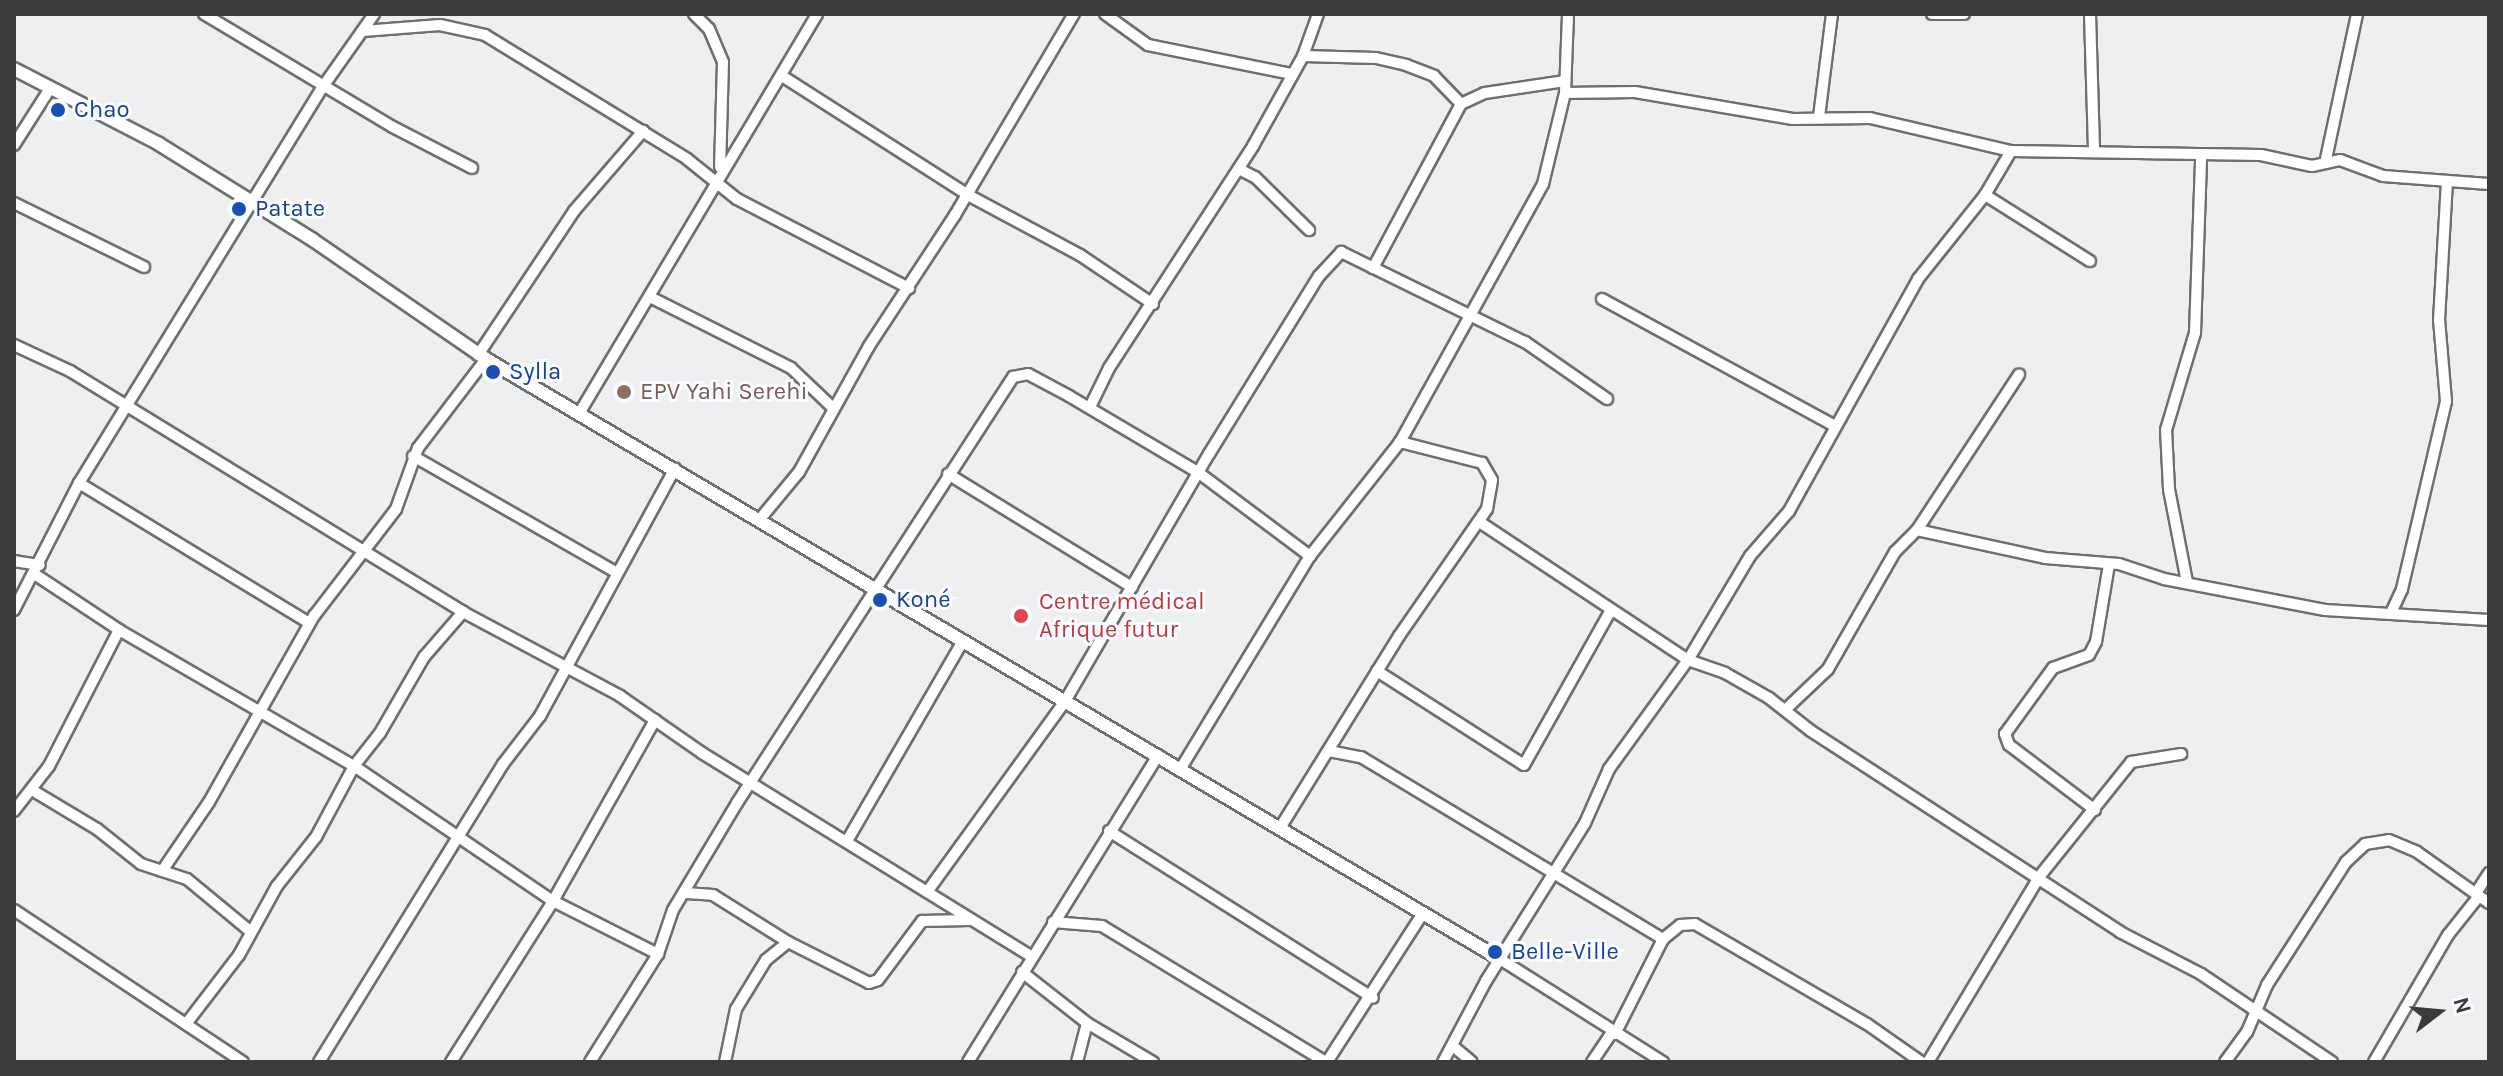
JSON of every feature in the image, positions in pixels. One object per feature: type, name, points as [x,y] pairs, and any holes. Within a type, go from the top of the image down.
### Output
[{"type":"street","points":[[204,14],[472,168]]},
{"type":"street","points":[[14,610],[38,570],[79,483],[127,410],[324,85],[374,14]]},
{"type":"street","points":[[694,14],[709,29],[725,75],[720,173]]},
{"type":"street","points":[[580,412],[817,14]]},
{"type":"street","points":[[760,519],[799,472],[834,409],[968,195],[1074,14]]},
{"type":"street","points":[[1105,14],[1148,45],[1292,74]]},
{"type":"street","points":[[1090,407],[1239,169],[1303,56],[1318,14]]},
{"type":"street","points":[[1181,768],[1310,556],[1400,442],[1543,184],[1565,93],[1568,14]]},
{"type":"street","points":[[1819,117],[1832,14]]},
{"type":"street","points":[[1932,14],[1964,14]]},
{"type":"street","points":[[2090,14],[2094,151]]},
{"type":"street","points":[[2326,159],[2357,14]]},
{"type":"street","points":[[363,31],[411,24],[476,31],[643,131],[714,184],[909,288]]},
{"type":"street","points":[[1303,56],[1376,58],[1406,65],[1434,76],[1461,104]]},
{"type":"street","points":[[14,69],[49,90],[159,144],[252,202],[482,357],[675,468],[961,644],[1181,768],[1500,959],[1663,1062]]},
{"type":"street","points":[[782,76],[968,195],[1049,236],[1153,304]]},
{"type":"street","points":[[1373,268],[1461,104],[1485,93],[1565,81]]},
{"type":"street","points":[[14,145],[49,90]]},
{"type":"street","points":[[1565,93],[1635,92],[1793,119],[1870,118],[2011,151],[2094,151],[2201,157],[2261,155],[2312,166],[2326,159],[2353,163],[2383,176],[2489,184]]},
{"type":"street","points":[[162,871],[209,802],[257,711],[309,623],[366,550],[402,497],[413,456],[482,357],[574,211],[643,131]]},
{"type":"street","points":[[1443,1062],[1500,959],[1555,876],[1609,769],[1688,660],[1750,556],[1789,511],[1835,426],[1878,360],[1918,279],[1985,195],[2011,151]]},
{"type":"street","points":[[2187,582],[2169,489],[2166,430],[2195,333],[2201,157]]},
{"type":"street","points":[[1239,169],[1255,177],[1309,230]]},
{"type":"street","points":[[2391,613],[2402,589],[2446,401],[2439,320],[2447,183]]},
{"type":"street","points":[[1985,195],[2090,261]]},
{"type":"street","points":[[14,203],[144,267]]},
{"type":"street","points":[[927,892],[1064,703],[1319,276],[1341,252],[1550,357],[1607,399]]},
{"type":"street","points":[[650,297],[791,368],[834,409]]},
{"type":"street","points":[[1602,299],[1835,426]]},
{"type":"street","points":[[14,346],[70,371],[127,410],[366,550],[463,612],[655,720],[1031,956]]},
{"type":"street","points":[[590,1062],[658,954],[673,910],[686,893],[737,803],[754,782],[948,474],[1013,377],[1028,374],[1090,407],[1199,473],[1310,556]]},
{"type":"street","points":[[1785,710],[1828,669],[1895,552],[1917,530],[2019,375]]},
{"type":"street","points":[[1280,828],[1446,564],[1481,523],[1492,480],[1482,463],[1400,442]]},
{"type":"street","points":[[413,456],[617,573]]},
{"type":"street","points":[[319,1062],[459,837],[540,716],[675,468]]},
{"type":"street","points":[[948,474],[1132,587]]},
{"type":"street","points":[[79,483],[309,623]]},
{"type":"street","points":[[1481,523],[1553,566],[1611,610],[1688,660],[1744,682],[2156,955],[2201,974],[2332,1062]]},
{"type":"street","points":[[1917,530],[2045,558],[2109,564],[2325,610],[2489,620]]},
{"type":"street","points":[[14,561],[38,570],[119,630],[354,766],[553,901],[658,954]]},
{"type":"street","points":[[2095,810],[2009,745],[2005,734],[2053,668],[2089,655],[2109,564]]},
{"type":"street","points":[[1377,671],[1524,765],[1611,610]]},
{"type":"street","points":[[186,1024],[251,932],[277,886],[316,837],[354,766],[380,733],[424,657],[463,612]]},
{"type":"street","points":[[14,811],[32,790],[119,630]]},
{"type":"street","points":[[847,841],[961,644]]},
{"type":"street","points":[[451,1062],[553,901],[655,720]]},
{"type":"street","points":[[1329,751],[1361,757],[1663,939]]},
{"type":"street","points":[[1928,1062],[2039,877],[2131,762],[2181,754]]},
{"type":"street","points":[[968,1062],[1158,755]]},
{"type":"street","points":[[32,790],[97,829],[130,858],[187,879],[251,932]]},
{"type":"street","points":[[1109,831],[1373,998]]},
{"type":"street","points":[[2225,1062],[2346,862],[2365,844],[2389,840],[2417,852],[2489,903]]},
{"type":"street","points":[[2374,1062],[2448,935],[2489,873]]},
{"type":"street","points":[[686,893],[713,895],[788,942],[874,983],[922,921],[971,920]]},
{"type":"street","points":[[14,910],[243,1062]]},
{"type":"street","points":[[1053,922],[1102,926],[1326,1062],[1373,998],[1423,913]]},
{"type":"street","points":[[1592,1062],[1614,1033],[1663,939],[1680,925],[1708,929],[1867,1024],[1921,1062]]},
{"type":"street","points":[[725,1062],[736,1009],[766,960],[788,942]]},
{"type":"street","points":[[1022,972],[1087,1023],[1153,1062]]},
{"type":"street","points":[[1077,1062],[1087,1023]]},
{"type":"street","points":[[1454,1047],[1472,1062]]},
{"type":"place","name":"Chao","points":[[58,110]]},
{"type":"place","name":"Patate","points":[[239,209]]},
{"type":"place","name":"Sylla","points":[[493,372]]},
{"type":"place","name":"EPV Yahi Serehi","points":[[624,392]]},
{"type":"place","name":"Koné","points":[[880,600]]},
{"type":"place","name":"Centre médical Afrique futur","points":[[1021,616]]},
{"type":"place","name":"Belle-Ville","points":[[1495,952]]}]
